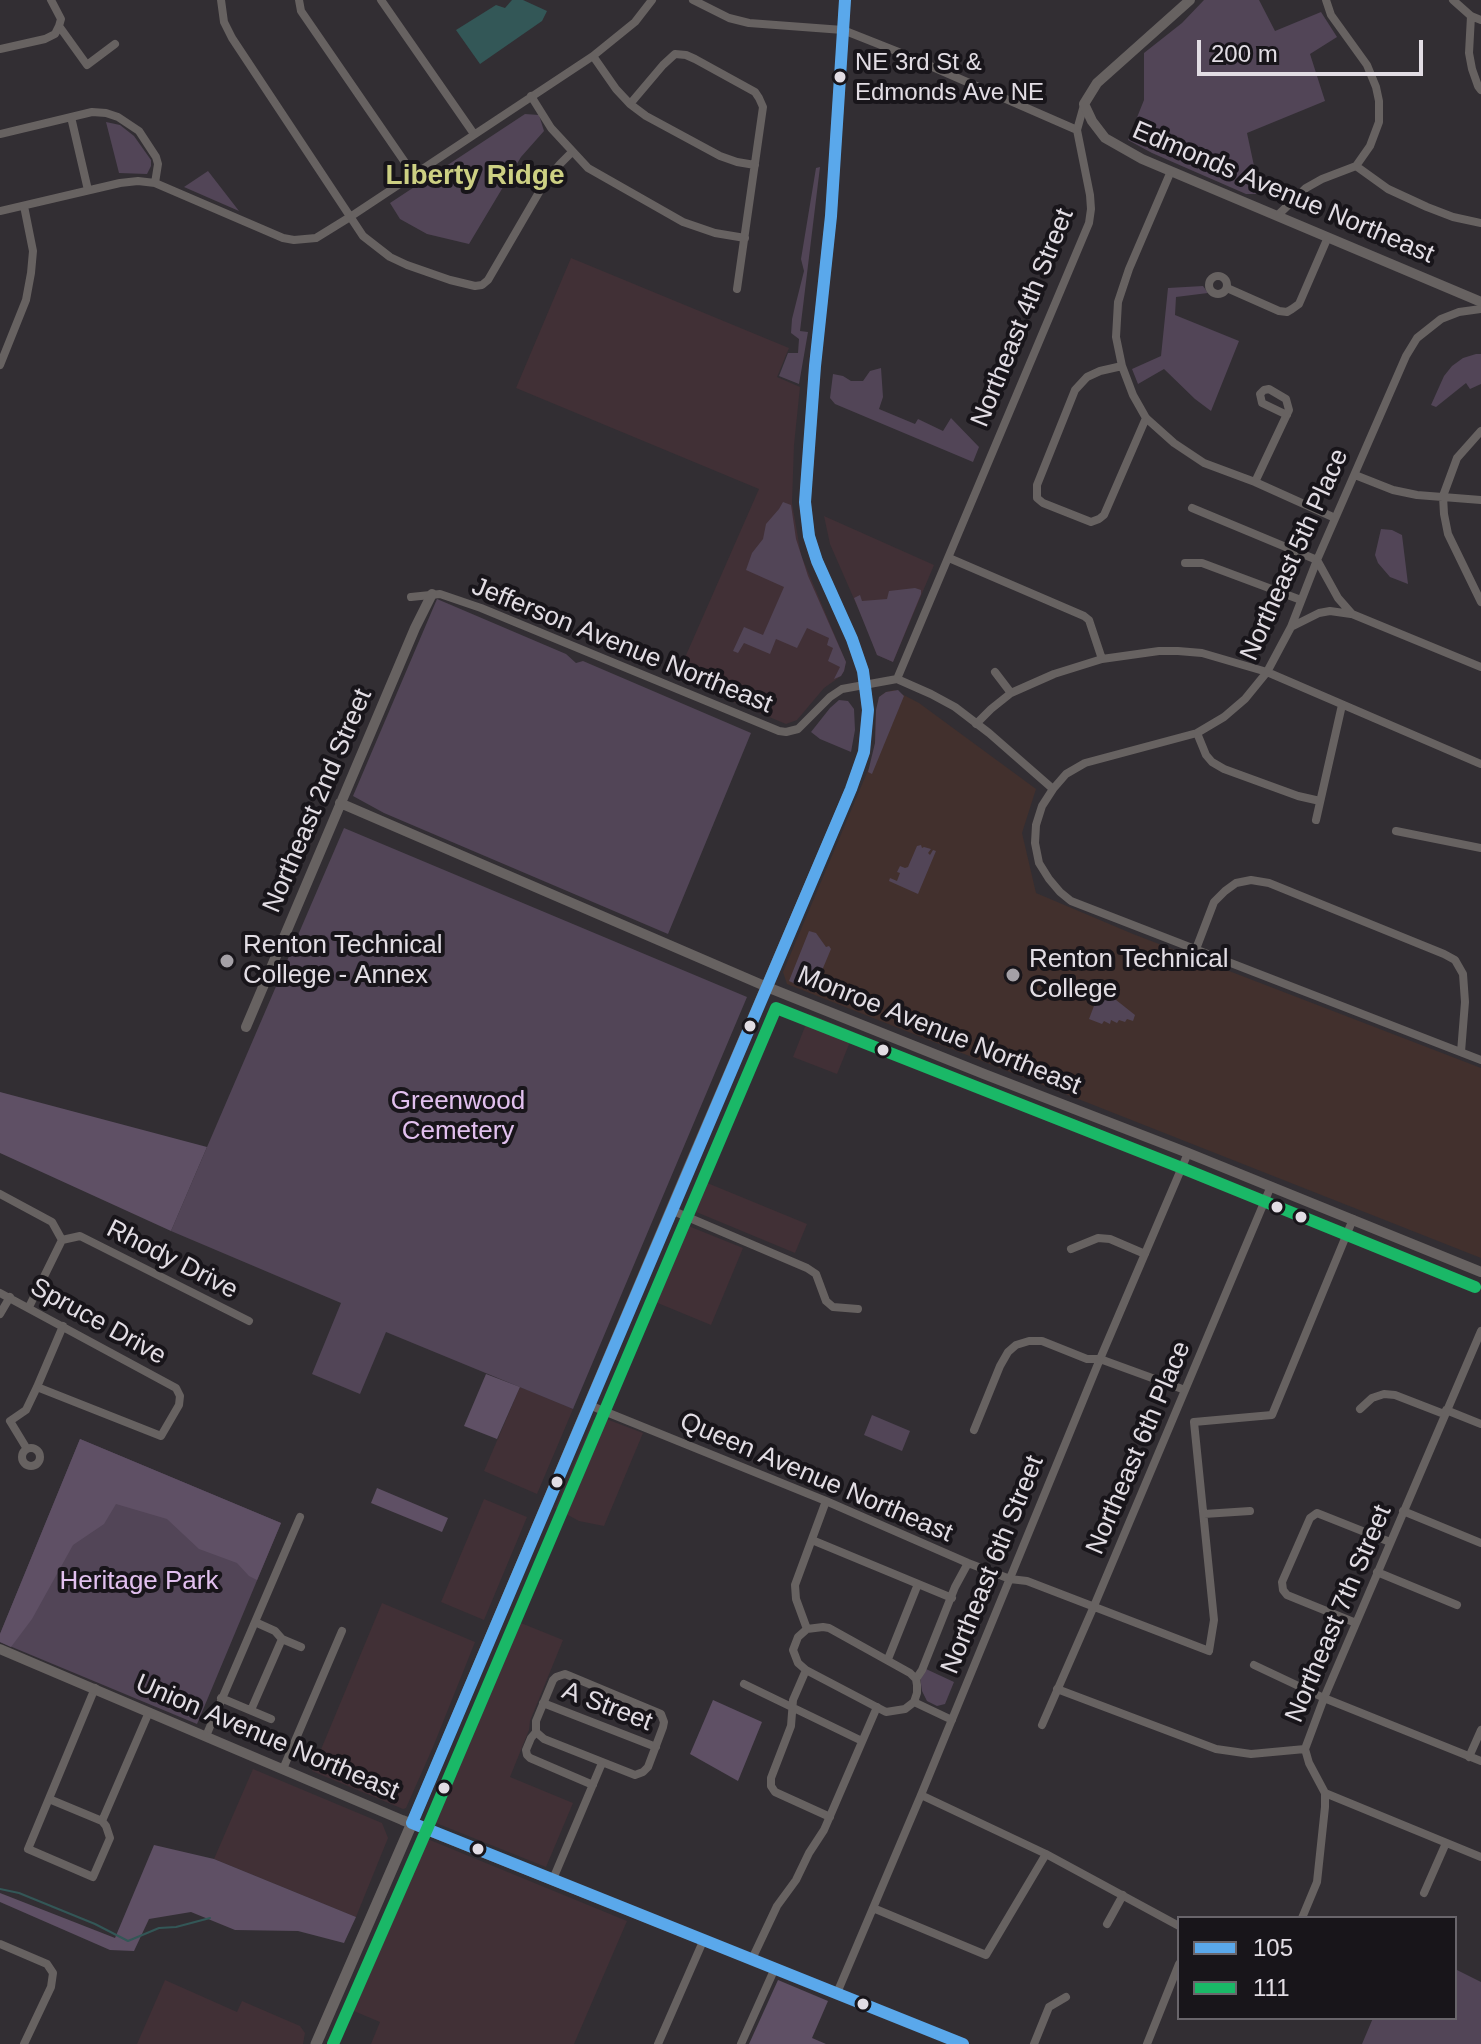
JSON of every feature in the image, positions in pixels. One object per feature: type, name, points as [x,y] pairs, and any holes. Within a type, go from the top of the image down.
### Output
[{"type":"main road","points":[[316,2044],[767,987],[864,752],[868,723],[865,685],[856,649],[817,561],[809,536],[805,502],[831,216],[845,0]]},
{"type":"street","points":[[0,49],[55,34],[61,19],[51,0]]},
{"type":"street","points":[[221,0],[224,22],[232,38],[363,236],[390,257],[450,280],[482,285],[488,280],[545,182],[572,152]]},
{"type":"street","points":[[299,0],[301,11],[413,174]]},
{"type":"street","points":[[381,0],[474,134]]},
{"type":"street","points":[[0,211],[138,181],[155,183],[271,234],[294,240],[316,238],[593,56],[635,22],[652,0]]},
{"type":"street","points":[[693,0],[729,18],[749,23],[843,30],[1077,130]]},
{"type":"street","name":"Northeast 4th Street","points":[[897,679],[1089,223],[1090,195],[1077,130],[1084,104],[1097,83],[1190,0]]},
{"type":"street","points":[[1278,215],[1306,188],[1356,166],[1370,146],[1379,122],[1379,101],[1367,65],[1331,15],[1326,0]]},
{"type":"street","points":[[1453,0],[1471,16],[1481,20]]},
{"type":"street","points":[[1471,16],[1469,53],[1481,90]]},
{"type":"street","points":[[59,26],[87,65],[115,44]]},
{"type":"street","points":[[630,104],[675,54],[686,55],[755,92],[763,107],[737,289]]},
{"type":"street","points":[[593,56],[616,89],[646,116],[720,156],[755,165]]},
{"type":"street","points":[[531,96],[551,128],[588,168],[683,222],[715,233],[745,238]]},
{"type":"street","name":"Edmonds Avenue Northeast","points":[[1084,104],[1105,138],[1127,152],[1481,302]]},
{"type":"street","points":[[0,134],[92,112],[106,113],[139,131],[156,157],[155,183]]},
{"type":"street","points":[[71,117],[88,190]]},
{"type":"street","points":[[1356,166],[1388,189],[1427,207],[1481,223]]},
{"type":"street","points":[[1171,171],[1118,302],[1116,337],[1133,395],[1146,418],[1174,443],[1204,463],[1335,518]]},
{"type":"street","points":[[0,365],[3,348],[26,300],[31,273],[33,251],[24,206]]},
{"type":"street","points":[[1227,288],[1287,312],[1299,304],[1328,237]]},
{"type":"street","name":"Northeast 5th Place","points":[[1053,789],[1066,774],[1085,763],[1197,733],[1224,717],[1245,699],[1267,672],[1291,627],[1406,356],[1417,338],[1441,319],[1459,312],[1481,309]]},
{"type":"street","points":[[1122,366],[1087,377],[1075,390],[1037,485],[1037,498],[1091,522],[1099,519],[1104,515],[1146,418]]},
{"type":"street","points":[[1255,482],[1287,415]]},
{"type":"street","points":[[1481,431],[1457,458],[1443,496],[1448,534],[1481,602]]},
{"type":"street","points":[[1355,475],[1393,490],[1417,495],[1481,500]]},
{"type":"street","points":[[1192,508],[1317,560],[1338,598],[1352,614]]},
{"type":"street","points":[[949,558],[1084,616],[1089,620],[1102,659]]},
{"type":"street","points":[[1185,563],[1202,563],[1301,600]]},
{"type":"street","name":"Jefferson Avenue Northeast","points":[[411,597],[432,594],[449,596],[779,731],[798,729],[835,692],[897,679]]},
{"type":"street","name":"Northeast 2nd Street","points":[[246,1027],[432,594]]},
{"type":"street","points":[[1291,627],[1319,613],[1352,614],[1481,666]]},
{"type":"street","points":[[976,724],[1011,693],[1054,674],[1102,659],[1159,651],[1202,653],[1267,672],[1481,764]]},
{"type":"street","points":[[995,672],[1011,693]]},
{"type":"street","points":[[897,679],[945,701],[1053,789],[1042,806],[1035,843],[1039,863],[1049,879],[1071,901],[1481,1060]]},
{"type":"street","points":[[1316,820],[1342,705]]},
{"type":"street","points":[[1197,733],[1206,755],[1224,769],[1320,801]]},
{"type":"street","name":"Monroe Avenue Northeast","points":[[340,803],[767,987],[1481,1272]]},
{"type":"street","points":[[1396,831],[1480,845]]},
{"type":"street","points":[[1196,949],[1214,902],[1225,891],[1236,883],[1251,880],[1269,883],[1455,960],[1463,974],[1465,1002],[1461,1052]]},
{"type":"street","name":"Northeast 6th Street","points":[[837,1993],[1188,1153]]},
{"type":"street","name":"Northeast 6th Place","points":[[1042,1725],[1271,1186]]},
{"type":"street","name":"Rhody Drive","points":[[0,1194],[52,1222],[62,1240],[80,1236],[249,1321]]},
{"type":"street","points":[[671,1210],[807,1268],[816,1274],[826,1301],[833,1307],[858,1309]]},
{"type":"street","points":[[1175,1414],[1194,1422],[1272,1415],[1353,1219]]},
{"type":"street","points":[[1071,1249],[1098,1238],[1110,1239],[1145,1254]]},
{"type":"street","points":[[29,1307],[62,1240]]},
{"type":"street","name":"Spruce Drive","points":[[0,1293],[176,1388],[180,1396],[179,1405],[161,1436],[37,1387]]},
{"type":"street","points":[[0,1314],[10,1297]]},
{"type":"street","points":[[10,1421],[26,1410],[63,1326]]},
{"type":"street","name":"Northeast 7th Street","points":[[1325,1793],[1305,1749],[1481,1331]]},
{"type":"street","points":[[974,1430],[1008,1352],[1016,1345],[1029,1341],[1042,1341],[1087,1359],[1100,1359],[1185,1390]]},
{"type":"street","points":[[1360,1409],[1372,1398],[1384,1394],[1395,1395],[1481,1424]]},
{"type":"street","name":"Queen Avenue Northeast","points":[[589,1405],[826,1501],[968,1563],[1010,1579],[1027,1581],[1209,1651],[1214,1620],[1204,1514]]},
{"type":"street","points":[[0,1418],[10,1421],[27,1449]]},
{"type":"street","points":[[1194,1422],[1204,1514],[1250,1511]]},
{"type":"street","points":[[807,1629],[796,1599],[795,1585],[826,1501]]},
{"type":"street","points":[[1403,1511],[1481,1543]]},
{"type":"street","points":[[1356,1623],[1287,1595],[1282,1582],[1314,1514],[1390,1542]]},
{"type":"street","points":[[206,1736],[300,1517]]},
{"type":"street","points":[[812,1540],[952,1598]]},
{"type":"street","points":[[916,1679],[888,1659],[829,1628],[807,1629],[798,1637],[793,1650],[798,1663],[806,1670],[886,1712],[900,1711],[914,1702],[916,1679],[968,1563]]},
{"type":"street","points":[[1377,1572],[1457,1605]]},
{"type":"street","points":[[888,1659],[918,1584]]},
{"type":"street","points":[[255,1622],[301,1647]]},
{"type":"street","points":[[283,1769],[342,1631]]},
{"type":"street","points":[[251,1710],[282,1639]]},
{"type":"street","name":"Union Avenue Northeast","points":[[0,1650],[412,1823],[963,2044]]},
{"type":"street","points":[[1254,1665],[1324,1698],[1481,1761]]},
{"type":"street","points":[[806,1670],[793,1700],[791,1726],[771,1778],[771,1786],[775,1792],[830,1817]]},
{"type":"street","points":[[536,1732],[544,1739],[631,1775],[639,1774],[648,1767],[663,1727],[663,1718],[657,1711],[570,1676],[560,1675],[553,1680],[536,1721],[536,1732],[526,1750],[530,1758],[593,1785]]},
{"type":"street","points":[[744,1684],[862,1741]]},
{"type":"street","points":[[49,1799],[102,1821],[106,1826],[110,1838],[93,1877],[28,1849],[95,1688]]},
{"type":"street","points":[[1057,1689],[1216,1749],[1251,1754],[1305,1749]]},
{"type":"street","points":[[221,1698],[271,1719]]},
{"type":"street","points":[[914,1702],[952,1720]]},
{"type":"street","name":"A Street","points":[[543,1703],[656,1747]]},
{"type":"street","points":[[752,1959],[777,1906],[796,1880],[830,1817],[877,1707]]},
{"type":"street","points":[[102,1821],[149,1712]]},
{"type":"street","points":[[1469,1757],[1481,1730]]},
{"type":"street","points":[[553,1879],[602,1763]]},
{"type":"street","points":[[1303,1916],[1317,1882],[1325,1793],[1481,1857]]},
{"type":"street","points":[[921,1795],[1046,1854],[1177,1925]]},
{"type":"street","points":[[1424,1893],[1446,1843]]},
{"type":"street","points":[[873,1908],[986,1955],[1046,1854]]},
{"type":"street","points":[[1107,1924],[1123,1895]]},
{"type":"street","points":[[658,2044],[704,1939]]},
{"type":"street","points":[[0,1944],[47,1964],[53,1973],[51,1987],[24,2044]]},
{"type":"street","points":[[741,2044],[775,1968]]},
{"type":"street","points":[[1147,2044],[1177,1969]]},
{"type":"street","points":[[1034,2044],[1049,2007],[1066,1997]]},
{"type":"shaded area","points":[[571,258],[789,348],[777,377],[800,387],[792,503],[801,555],[846,662],[841,676],[824,688],[797,720],[786,724],[676,678],[759,489],[516,388]]},
{"type":"shaded area","points":[[824,516],[934,565],[893,662],[877,655],[830,544]]},
{"type":"shaded area","name":"Renton Technical College","points":[[894,690],[919,703],[1036,789],[1022,833],[1036,893],[1133,934],[1481,1068],[1481,1258],[787,984],[783,972],[871,763],[879,697]]},
{"type":"shaded area","points":[[810,1014],[854,1032],[837,1074],[793,1057]]},
{"type":"shaded area","points":[[0,1092],[207,1147],[171,1231],[0,1153]]},
{"type":"shaded area","points":[[700,1180],[807,1224],[795,1253],[689,1209]]},
{"type":"shaded area","points":[[681,1223],[743,1248],[711,1325],[648,1299]]},
{"type":"shaded area","points":[[486,1374],[520,1387],[497,1439],[464,1426]]},
{"type":"shaded area","points":[[520,1387],[573,1409],[537,1494],[484,1471]]},
{"type":"shaded area","points":[[601,1417],[643,1433],[604,1526],[579,1521],[555,1508],[593,1420]]},
{"type":"shaded area","points":[[80,1439],[281,1523],[257,1580],[237,1563],[199,1549],[167,1519],[116,1504],[104,1524],[73,1545],[32,1619],[11,1647],[0,1642],[0,1634]]},
{"type":"shaded area","points":[[377,1488],[448,1518],[442,1532],[371,1503]]},
{"type":"shaded area","points":[[484,1499],[527,1517],[484,1620],[441,1602]]},
{"type":"shaded area","points":[[382,1603],[475,1642],[433,1747],[403,1809],[312,1771]]},
{"type":"shaded area","points":[[511,1619],[563,1640],[510,1777],[573,1803],[546,1867],[431,1821],[430,1816]]},
{"type":"shaded area","points":[[713,1700],[762,1722],[738,1781],[690,1754]]},
{"type":"shaded area","points":[[253,1769],[382,1823],[388,1838],[356,1917],[214,1859]]},
{"type":"shaded area","points":[[425,1838],[627,1921],[574,2044],[371,2044],[380,2022],[349,2009],[420,1840]]},
{"type":"shaded area","points":[[154,1845],[214,1859],[356,1917],[344,1943],[298,1931],[235,1930],[191,1912],[149,1919],[134,1951],[110,1950],[0,1902],[0,1893],[115,1938]]},
{"type":"shaded area","points":[[165,1980],[237,2012],[242,2001],[300,2026],[305,2033],[303,2044],[137,2044]]},
{"type":"shaded area","points":[[778,1980],[828,2001],[812,2038],[826,2044],[749,2044]]},
{"type":"green space","points":[[1204,0],[1259,0],[1275,31],[1321,12],[1337,37],[1310,54],[1325,101],[1247,133],[1260,194],[1246,194],[1128,140],[1144,100],[1144,53],[1182,23]]},
{"type":"green space","points":[[525,114],[539,115],[544,131],[521,157],[469,244],[427,234],[400,219],[390,203]]},
{"type":"green space","points":[[106,122],[120,125],[134,136],[151,160],[147,174],[119,173]]},
{"type":"green space","points":[[820,167],[800,331],[808,332],[799,384],[779,376],[788,353],[798,353],[799,339],[791,333],[792,319],[804,271],[801,259],[816,168]]},
{"type":"green space","points":[[208,171],[239,211],[184,187]]},
{"type":"green space","points":[[1203,286],[1208,293],[1176,297],[1175,315],[1239,341],[1211,411],[1164,369],[1138,384],[1132,369],[1161,356],[1168,288]]},
{"type":"green space","points":[[1481,354],[1481,384],[1470,389],[1466,383],[1436,407],[1431,405],[1452,366]]},
{"type":"green space","points":[[881,368],[883,397],[879,409],[915,424],[918,419],[943,431],[951,418],[979,447],[973,462],[835,404],[830,398],[833,374],[851,381],[863,381],[870,371]]},
{"type":"green space","points":[[783,502],[791,505],[796,539],[808,576],[846,662],[841,676],[834,679],[840,667],[828,661],[833,648],[827,645],[829,638],[807,628],[797,648],[776,639],[770,654],[744,643],[738,653],[733,651],[744,627],[763,635],[784,587],[746,570],[752,553],[763,539],[766,524]]},
{"type":"green space","points":[[1381,529],[1402,535],[1408,584],[1390,577],[1378,563],[1375,555]]},
{"type":"green space","points":[[921,590],[921,594],[893,662],[877,655],[854,598],[860,595],[862,601],[887,599],[889,591]]},
{"type":"green space","points":[[437,599],[566,654],[576,663],[583,661],[751,733],[668,934],[384,813],[353,796]]},
{"type":"green space","points":[[898,690],[904,696],[872,774],[868,772],[875,743],[879,697]]},
{"type":"green space","points":[[839,700],[848,701],[854,709],[855,730],[851,752],[811,732]]},
{"type":"green space","name":"Greenwood Cemetery","points":[[344,828],[747,997],[573,1409],[386,1332],[360,1394],[312,1374],[341,1303],[171,1231]]},
{"type":"green space","points":[[921,845],[922,848],[931,849],[930,855],[933,850],[936,851],[918,894],[889,881],[890,878],[897,881],[900,866],[908,867],[917,846]]},
{"type":"green space","points":[[809,931],[816,933],[831,949],[813,992],[789,981]]},
{"type":"green space","points":[[1100,990],[1135,1015],[1133,1021],[1119,1020],[1117,1023],[1111,1020],[1110,1024],[1104,1021],[1102,1024],[1089,1019]]},
{"type":"green space","points":[[872,1415],[910,1431],[902,1451],[864,1435]]},
{"type":"green space","name":"Heritage Park","points":[[80,1439],[281,1523],[197,1724],[0,1642],[0,1634]]},
{"type":"green space","points":[[926,1669],[954,1682],[945,1704],[937,1706],[927,1701],[920,1677]]},
{"type":"green space","points":[[1457,1970],[1481,1982],[1481,2044],[1362,2044],[1372,2020],[1457,2020]]},
{"type":"water","points":[[512,0],[523,0],[547,11],[542,21],[480,64],[456,30],[496,5],[505,8]]},
{"type":"waterway","points":[[0,1889],[19,1893],[128,1941],[159,1928],[210,1918]]},
{"type":"transit line","name":"105","points":[[412,1823],[851,789],[864,752],[868,710],[863,671],[817,561],[809,536],[805,502],[831,216],[845,0]]},
{"type":"transit line","name":"111","points":[[333,2044],[776,1008],[1475,1287]]},
{"type":"transit line","name":"105","points":[[412,1823],[963,2044]]},
{"type":"place","name":"NE 3rd St & Edmonds Ave NE","points":[[840,77]]},
{"type":"place","name":"Renton Technical College - Annex","points":[[227,961]]},
{"type":"place","name":"Renton Technical College","points":[[1013,975]]},
{"type":"district","name":"Liberty Ridge","points":[[475,176]]}]
